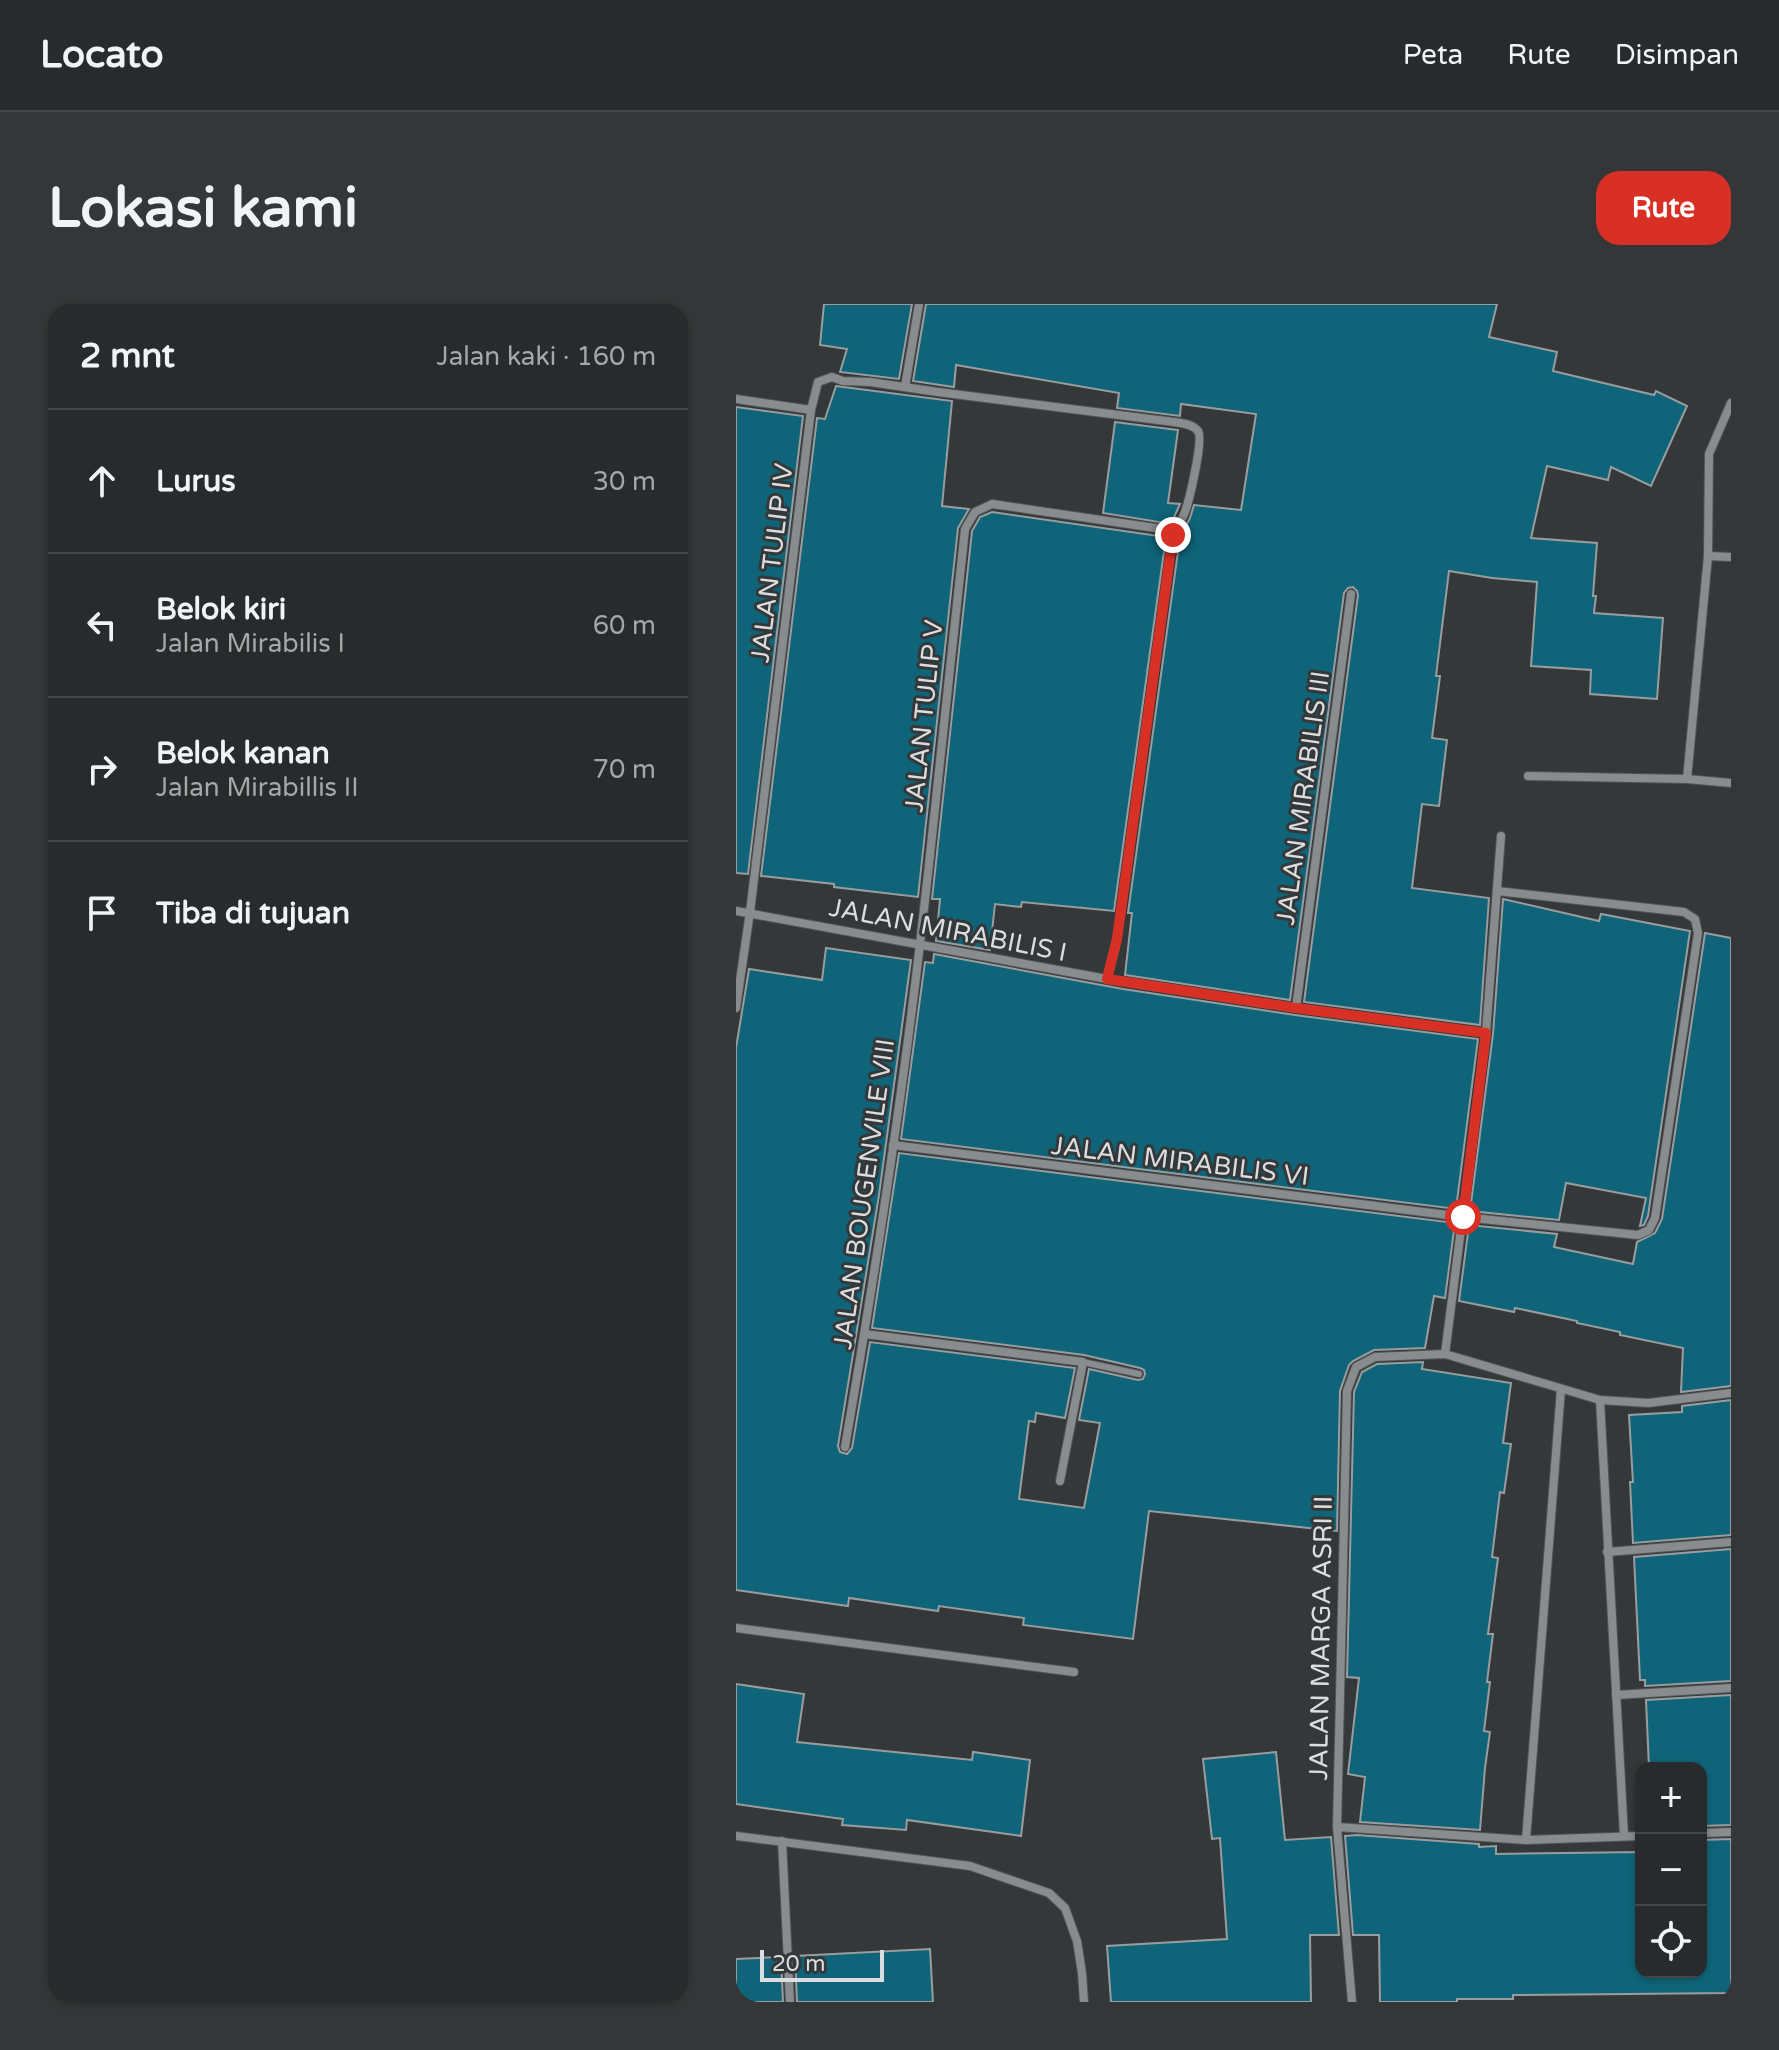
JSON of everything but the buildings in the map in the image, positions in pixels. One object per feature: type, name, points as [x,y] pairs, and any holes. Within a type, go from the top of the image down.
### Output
[{"type":"street","points":[[905,387],[919,304]]},
{"type":"street","points":[[736,399],[811,410],[818,382],[832,377],[843,381],[1174,422],[1198,431],[1199,450],[1184,515],[1173,535],[1117,939],[1107,979]]},
{"type":"street","points":[[1687,779],[1708,556],[1709,454],[1731,403]]},
{"type":"street","name":"JALAN TULIP IV","points":[[736,1008],[811,410]]},
{"type":"street","name":"JALAN TULIP V","points":[[919,946],[965,529],[975,512],[992,504],[1169,530],[1173,535]]},
{"type":"street","points":[[1708,556],[1731,557]]},
{"type":"street","name":"JALAN MIRABILIS III","points":[[1296,1008],[1351,594]]},
{"type":"street","points":[[1528,776],[1687,779],[1731,783]]},
{"type":"street","points":[[1445,1354],[1486,1033],[1501,836]]},
{"type":"street","name":"JALAN MIRABILIS VI","points":[[893,1145],[1463,1217],[1638,1235],[1649,1230],[1655,1218],[1698,933],[1695,919],[1684,912],[1497,891]]},
{"type":"street","name":"JALAN MIRABILIS I","points":[[736,911],[1107,979],[1486,1033]]},
{"type":"street","name":"JALAN BOUGENVILE VIII","points":[[845,1447],[893,1145],[919,946]]},
{"type":"street","points":[[865,1334],[1083,1362],[1060,1481]]},
{"type":"street","name":"JALAN MARGA ASRI II","points":[[1352,2002],[1337,1827],[1347,1391],[1356,1367],[1375,1357],[1445,1354],[1600,1400],[1648,1403],[1731,1393]]},
{"type":"street","points":[[1526,1840],[1561,1389]]},
{"type":"street","points":[[1600,1400],[1624,1836]]},
{"type":"street","points":[[1607,1552],[1731,1542]]},
{"type":"street","points":[[736,1628],[1074,1672]]},
{"type":"street","points":[[1616,1695],[1731,1688]]},
{"type":"street","points":[[1337,1827],[1526,1840],[1635,1836]]},
{"type":"street","points":[[1707,1833],[1731,1832]]},
{"type":"street","points":[[736,1836],[970,1866],[1049,1893],[1065,1908],[1077,1941],[1084,2002]]},
{"type":"street","points":[[782,1841],[790,2002]]},
{"type":"lane","points":[[1083,1362],[1139,1374]]},
{"type":"route","points":[[1173,535],[1117,939],[1107,979],[1486,1033],[1463,1217]]}]
